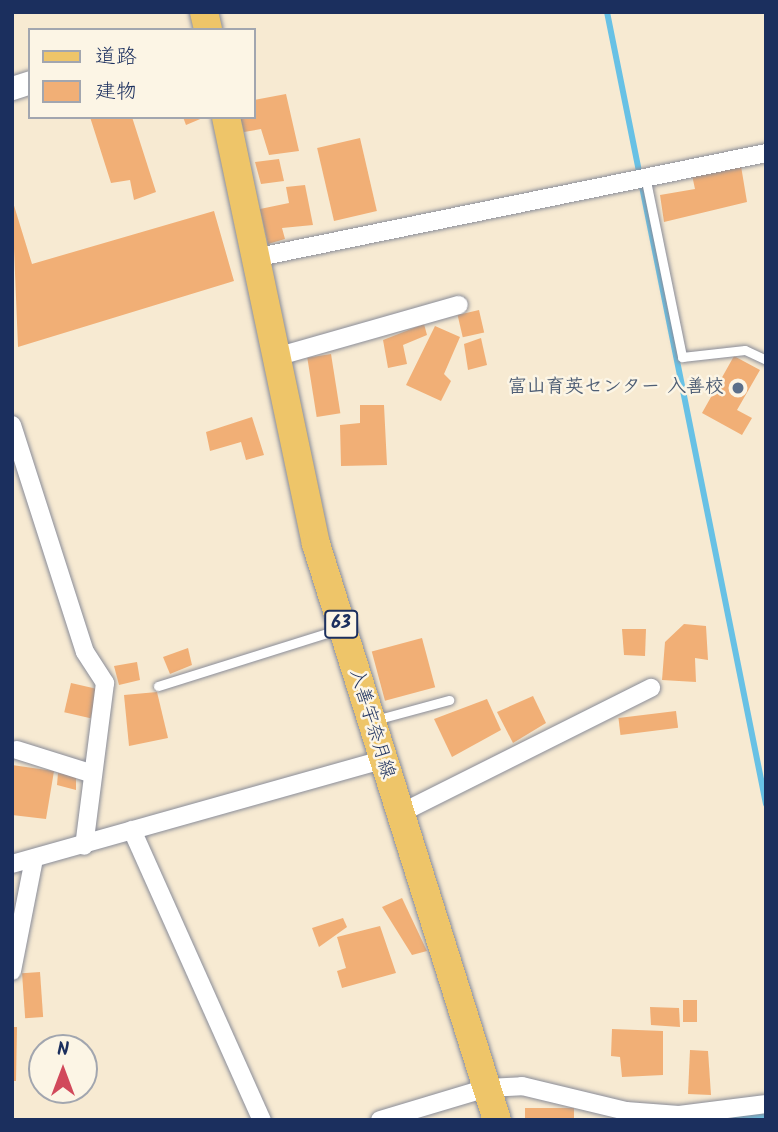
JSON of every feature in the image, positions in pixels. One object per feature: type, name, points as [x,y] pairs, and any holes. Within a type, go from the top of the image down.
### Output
[{"type":"main road","name":"入善宇奈月線","points":[[226,119],[316,544],[497,1120]]},
{"type":"street","points":[[254,258],[645,174],[766,153]]},
{"type":"street","points":[[276,357],[459,305]]},
{"type":"street","points":[[12,425],[85,652],[105,683],[90,773],[84,846]]},
{"type":"street","points":[[399,814],[651,688]]},
{"type":"street","points":[[17,750],[90,773]]},
{"type":"street","points":[[12,864],[382,761]]},
{"type":"street","points":[[132,830],[262,1120]]},
{"type":"street","points":[[12,971],[34,859]]},
{"type":"street","points":[[380,1120],[487,1088],[522,1086],[626,1111],[679,1115],[766,1104]]},
{"type":"lane","points":[[645,174],[682,357],[745,350],[766,360]]},
{"type":"lane","points":[[158,686],[342,628]]},
{"type":"lane","points":[[370,721],[449,700]]},
{"type":"building","points":[[286,94],[299,151],[269,155],[261,129],[244,132],[241,119],[256,119],[256,100]]},
{"type":"building","points":[[91,119],[133,119],[156,192],[134,200],[130,180],[111,183]]},
{"type":"building","points":[[184,119],[200,119],[186,125]]},
{"type":"building","points":[[360,138],[377,211],[334,221],[317,148]]},
{"type":"building","points":[[279,159],[284,181],[261,184],[255,162]]},
{"type":"building","points":[[741,166],[747,202],[664,222],[660,195],[695,189],[692,175]]},
{"type":"building","points":[[305,185],[313,225],[282,228],[285,239],[268,244],[260,209],[289,203],[286,187]]},
{"type":"building","points":[[12,199],[32,264],[214,211],[234,281],[18,347]]},
{"type":"building","points":[[479,310],[484,332],[463,337],[458,315]]},
{"type":"building","points":[[424,324],[427,335],[403,345],[407,364],[388,368],[383,340]]},
{"type":"building","points":[[435,326],[460,337],[444,374],[451,381],[441,401],[406,385]]},
{"type":"building","points":[[481,338],[487,365],[468,370],[464,344]]},
{"type":"building","points":[[331,354],[340,413],[317,417],[307,358]]},
{"type":"building","points":[[734,356],[760,370],[737,410],[752,418],[742,435],[702,413]]},
{"type":"building","points":[[360,405],[384,405],[387,465],[341,466],[340,425],[360,423]]},
{"type":"building","points":[[252,417],[264,455],[246,460],[241,442],[210,451],[206,432]]},
{"type":"building","points":[[684,624],[706,626],[708,660],[695,658],[696,682],[662,680],[665,642]]},
{"type":"building","points":[[622,629],[646,629],[645,656],[624,655]]},
{"type":"building","points":[[422,638],[435,687],[385,701],[372,651]]},
{"type":"building","points":[[188,648],[192,665],[170,674],[163,657]]},
{"type":"building","points":[[137,662],[140,680],[119,685],[114,666]]},
{"type":"building","points":[[71,683],[97,689],[91,718],[64,712]]},
{"type":"building","points":[[157,692],[168,738],[129,746],[124,695]]},
{"type":"building","points":[[533,696],[546,723],[513,743],[497,712]]},
{"type":"building","points":[[487,699],[501,730],[452,757],[434,719]]},
{"type":"building","points":[[676,711],[678,728],[621,735],[618,718]]},
{"type":"building","points":[[12,765],[54,771],[46,819],[12,815]]},
{"type":"building","points":[[58,773],[76,776],[76,790],[57,785]]},
{"type":"building","points":[[402,898],[427,951],[412,955],[382,907]]},
{"type":"building","points":[[343,918],[347,927],[319,947],[312,928]]},
{"type":"building","points":[[380,926],[396,973],[342,988],[337,971],[346,968],[337,937]]},
{"type":"building","points":[[40,972],[43,1017],[25,1018],[22,973]]},
{"type":"building","points":[[683,1000],[697,1000],[697,1022],[683,1022]]},
{"type":"building","points":[[650,1007],[679,1008],[680,1027],[651,1025]]},
{"type":"building","points":[[12,1027],[17,1027],[16,1081],[12,1081]]},
{"type":"building","points":[[612,1029],[663,1031],[663,1075],[622,1077],[620,1057],[611,1056]]},
{"type":"building","points":[[690,1050],[708,1051],[711,1095],[688,1094]]},
{"type":"building","points":[[525,1108],[574,1108],[574,1120],[525,1120]]},
{"type":"waterway","points":[[607,12],[766,804]]},
{"type":"waterway","points":[[734,1120],[766,1115]]},
{"type":"place","name":"富山育英センター 入善校","points":[[738,388]]}]
